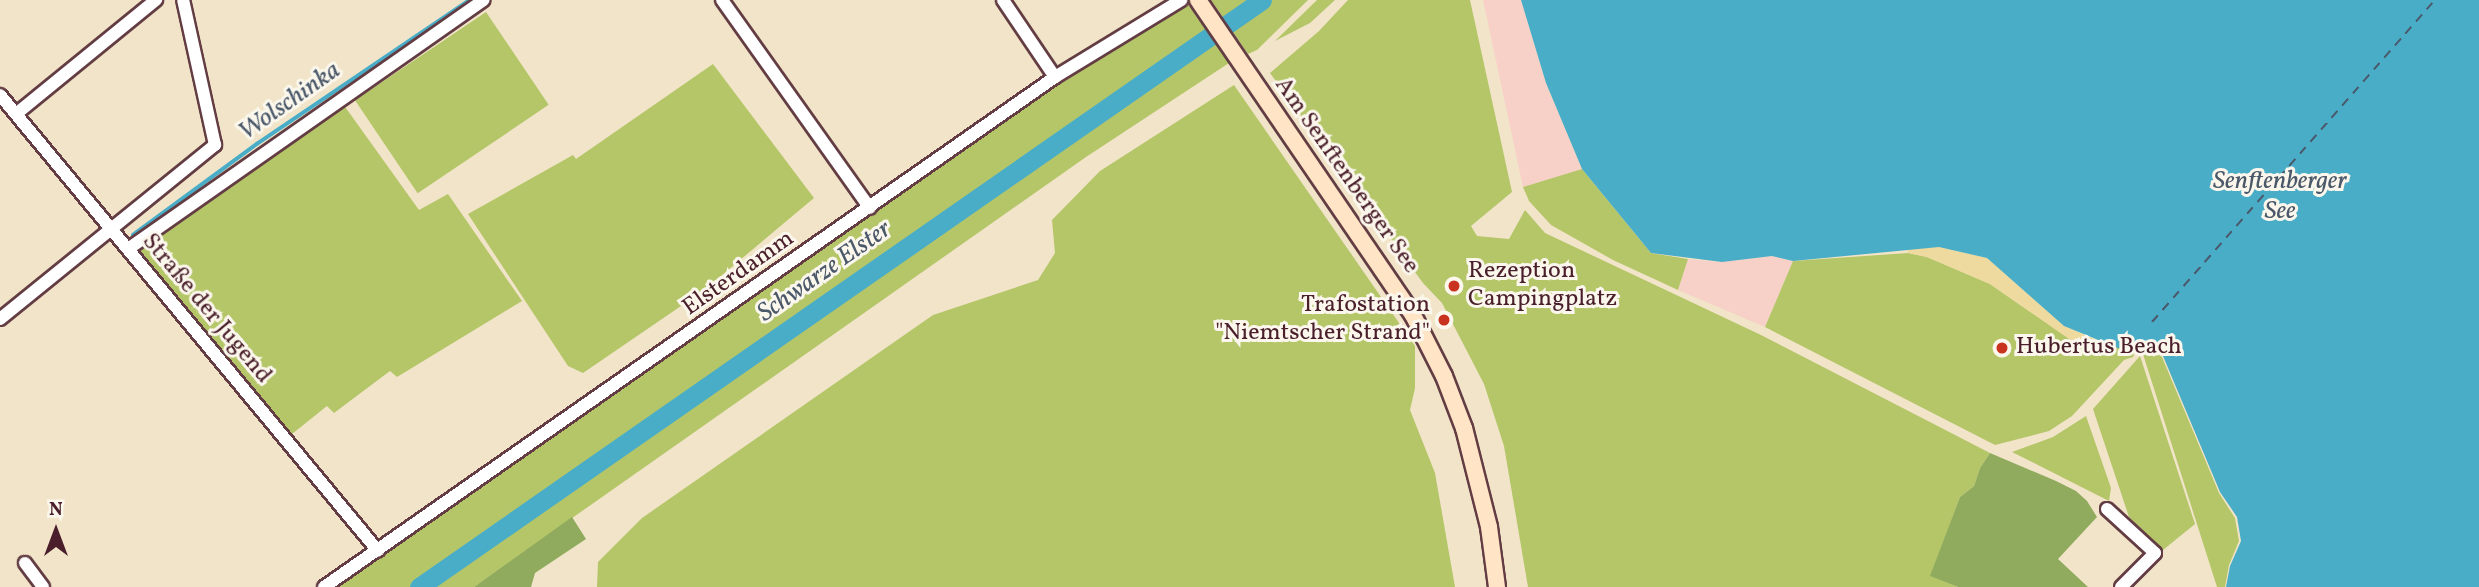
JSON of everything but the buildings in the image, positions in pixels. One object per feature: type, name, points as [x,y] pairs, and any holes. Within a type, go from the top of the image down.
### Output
[{"type":"street","points":[[16,114],[156,0]]},
{"type":"street","points":[[0,319],[215,145],[184,0]]},
{"type":"street","points":[[128,249],[483,0]]},
{"type":"street","points":[[722,0],[870,208]]},
{"type":"street","points":[[1003,0],[1055,77]]},
{"type":"street","name":"Elsterdamm","points":[[324,587],[1055,77],[1181,0]]},
{"type":"street","name":"Am Senftenberger See","points":[[1200,3],[1413,315],[1444,376],[1478,476],[1497,587]]},
{"type":"street","name":"Straße der Jugend","points":[[0,95],[378,551]]},
{"type":"street","points":[[2107,509],[2155,553],[2121,587]]},
{"type":"street","points":[[24,563],[43,587]]},
{"type":"shaded area","points":[[1483,0],[1521,0],[1546,83],[1582,169],[1523,187]]},
{"type":"shaded area","points":[[1772,256],[1793,261],[1765,327],[1678,290],[1688,259],[1722,262]]},
{"type":"green space","points":[[1211,0],[1308,0],[1257,50],[1248,54]]},
{"type":"green space","points":[[1317,0],[1335,0],[1310,23],[1275,41]]},
{"type":"green space","points":[[1348,0],[1470,0],[1512,192],[1471,226],[1477,236],[1509,239],[1525,210],[1545,233],[1761,335],[1990,453],[1980,468],[1974,486],[1960,497],[1931,576],[1958,587],[1528,587],[1504,446],[1484,384],[1442,303],[1423,283],[1270,73],[1319,31]]},
{"type":"green space","points":[[1187,3],[1229,63],[1086,157],[474,587],[324,587],[1060,84]]},
{"type":"green space","points":[[486,12],[549,105],[418,193],[355,100]]},
{"type":"green space","points":[[713,64],[814,198],[703,291],[583,373],[568,366],[468,214],[573,155],[576,159]]},
{"type":"green space","points":[[1234,85],[1415,346],[1415,388],[1410,410],[1435,473],[1455,587],[597,587],[598,562],[642,518],[933,315],[1038,280],[1055,253],[1052,220],[1100,171]]},
{"type":"green space","points":[[343,104],[419,210],[448,194],[522,301],[397,377],[390,371],[334,413],[327,406],[292,434],[135,250]]},
{"type":"green space","points":[[1582,169],[1651,253],[1688,259],[1678,290],[1613,260],[1551,225],[1529,201],[1523,187]]},
{"type":"green space","points":[[1908,253],[1927,257],[1990,284],[2078,345],[2096,340],[2136,349],[2133,357],[2124,360],[2072,416],[2049,431],[1995,445],[1765,327],[1793,261]]},
{"type":"green space","points":[[2142,351],[2154,351],[2162,357],[2219,493],[2235,518],[2239,541],[2229,565],[2225,587],[2217,587]]},
{"type":"green space","points":[[2140,356],[2195,524],[2163,550],[2129,517],[2093,409]]},
{"type":"green space","points":[[2086,416],[2111,488],[2109,501],[2012,452],[2053,437]]},
{"type":"green space","points":[[1990,453],[2056,481],[2076,491],[2087,501],[2097,517],[2058,559],[2088,587],[1958,587],[1930,576],[1960,497],[1974,486],[1980,468]]},
{"type":"green space","points":[[572,517],[586,539],[535,573],[531,587],[474,587]]},
{"type":"sand","points":[[1939,247],[1987,258],[2064,326],[2096,340],[2078,345],[1990,284],[1927,257],[1908,253],[1907,248]]},
{"type":"water","name":"Senftenberger See","points":[[1521,0],[2479,0],[2479,587],[2226,587],[2230,566],[2241,541],[2237,517],[2220,492],[2163,356],[2154,350],[2118,348],[2064,326],[1987,258],[1939,247],[1793,261],[1772,256],[1722,262],[1651,253],[1582,169],[1546,83]]},
{"type":"waterway","name":"Wolschinka","points":[[133,235],[257,144],[470,0]]},
{"type":"waterway","name":"Schwarze Elster","points":[[419,587],[1262,0]]},
{"type":"ferry route","points":[[2152,322],[2435,0]]},
{"type":"place","name":"Rezeption Campingplatz","points":[[1454,286]]},
{"type":"place","name":"Trafostation \"Niemtscher Strand\"","points":[[1444,320]]},
{"type":"place","name":"Hubertus Beach","points":[[2002,348]]}]
